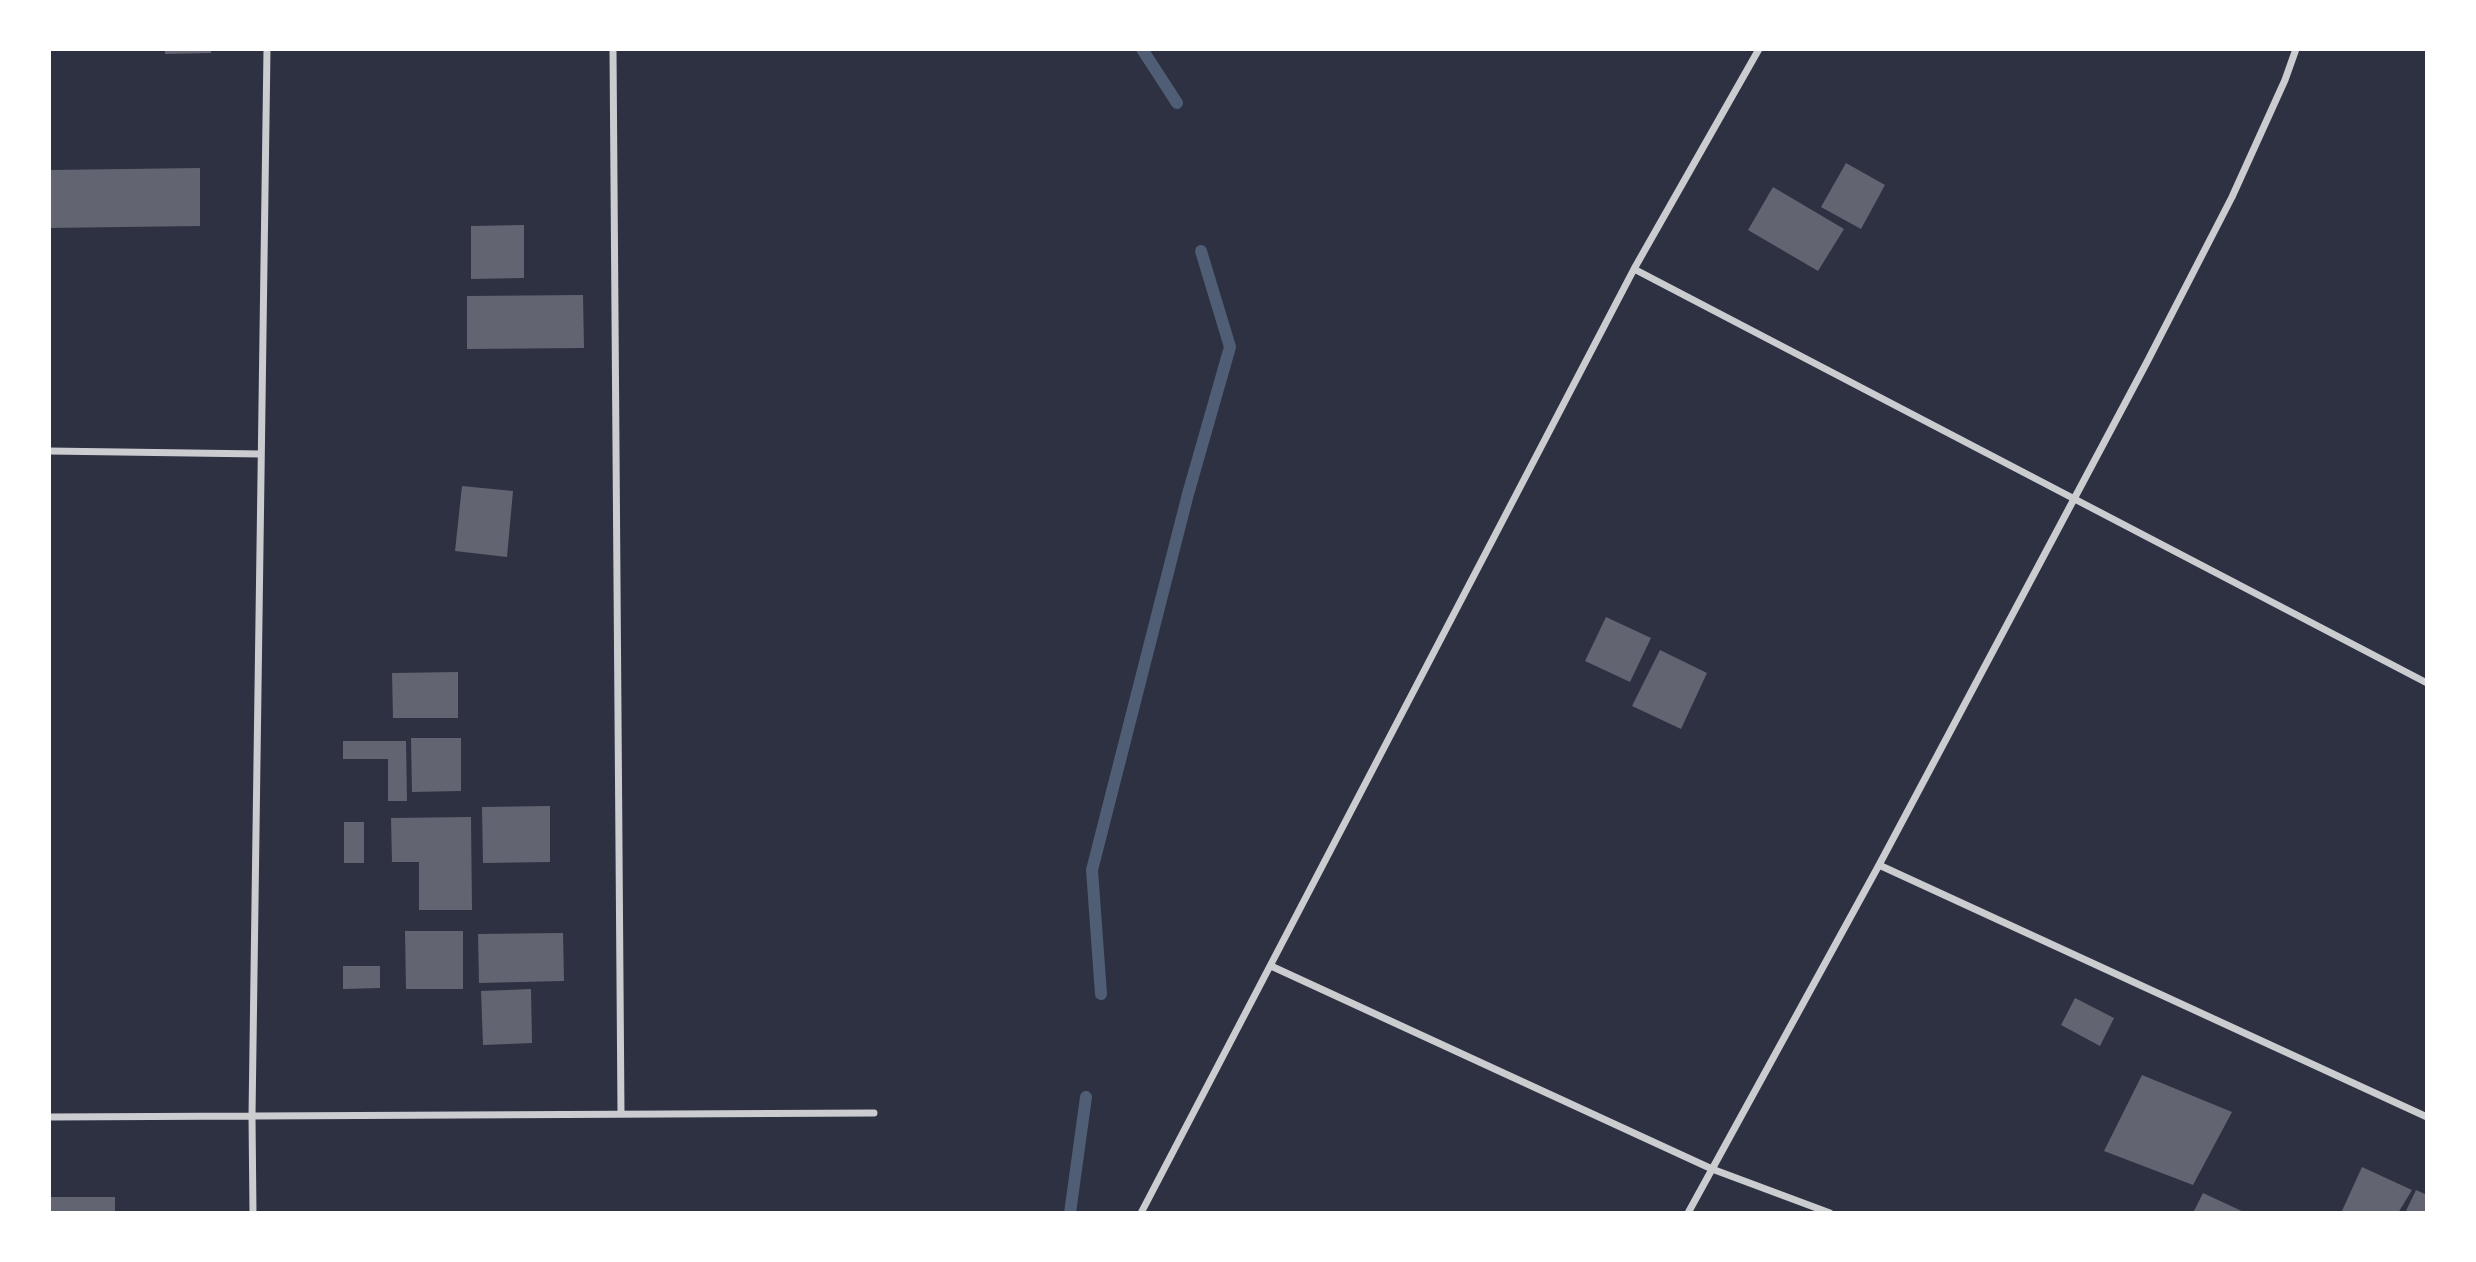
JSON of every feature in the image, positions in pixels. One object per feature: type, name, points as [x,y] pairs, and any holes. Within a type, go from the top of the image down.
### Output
[{"type":"street","points":[[253,1213],[252,1116],[267,49]]},
{"type":"street","points":[[613,49],[621,1114]]},
{"type":"street","points":[[1141,1213],[1634,269],[1759,49]]},
{"type":"street","points":[[1688,1213],[1879,865],[2232,197],[2285,80],[2296,49]]},
{"type":"street","points":[[1634,269],[2426,681]]},
{"type":"street","points":[[49,451],[261,454]]},
{"type":"street","points":[[1879,865],[2427,1117]]},
{"type":"street","points":[[1271,966],[1712,1169],[1830,1213]]},
{"type":"street","points":[[49,1117],[874,1112]]},
{"type":"building","points":[[165,49],[211,49],[211,53],[165,54]]},
{"type":"building","points":[[1846,163],[1885,185],[1861,229],[1821,207]]},
{"type":"building","points":[[200,168],[200,226],[49,228],[49,170]]},
{"type":"building","points":[[1773,187],[1844,229],[1818,271],[1748,230]]},
{"type":"building","points":[[524,225],[524,278],[471,279],[471,226]]},
{"type":"building","points":[[583,295],[584,348],[467,349],[467,296]]},
{"type":"building","points":[[462,486],[513,491],[507,557],[455,551]]},
{"type":"building","points":[[1606,617],[1651,638],[1630,682],[1585,661]]},
{"type":"building","points":[[1660,650],[1707,673],[1681,729],[1632,706]]},
{"type":"building","points":[[458,672],[458,718],[393,718],[392,673]]},
{"type":"building","points":[[411,738],[461,738],[461,791],[412,792]]},
{"type":"building","points":[[343,741],[406,741],[407,801],[388,801],[388,759],[343,759]]},
{"type":"building","points":[[550,806],[550,862],[483,863],[482,807]]},
{"type":"building","points":[[471,817],[472,910],[419,910],[419,862],[392,862],[391,818]]},
{"type":"building","points":[[344,822],[364,822],[364,863],[344,863]]},
{"type":"building","points":[[405,931],[463,931],[463,989],[406,989]]},
{"type":"building","points":[[563,933],[564,981],[479,983],[478,934]]},
{"type":"building","points":[[343,966],[380,966],[380,988],[343,989]]},
{"type":"building","points":[[531,989],[532,1043],[483,1045],[481,991]]},
{"type":"building","points":[[2075,998],[2114,1018],[2100,1046],[2061,1025]]},
{"type":"building","points":[[2142,1075],[2232,1112],[2193,1185],[2104,1151]]},
{"type":"building","points":[[2362,1167],[2412,1190],[2398,1213],[2341,1213]]},
{"type":"building","points":[[2416,1190],[2427,1195],[2427,1213],[2405,1213]]},
{"type":"building","points":[[2203,1193],[2246,1213],[2193,1213]]},
{"type":"building","points":[[49,1197],[115,1197],[115,1213],[49,1213]]},
{"type":"waterway","points":[[1142,49],[1177,103]]},
{"type":"waterway","points":[[1101,994],[1092,870],[1188,494],[1230,347],[1201,251]]},
{"type":"waterway","points":[[1070,1213],[1086,1097]]}]
